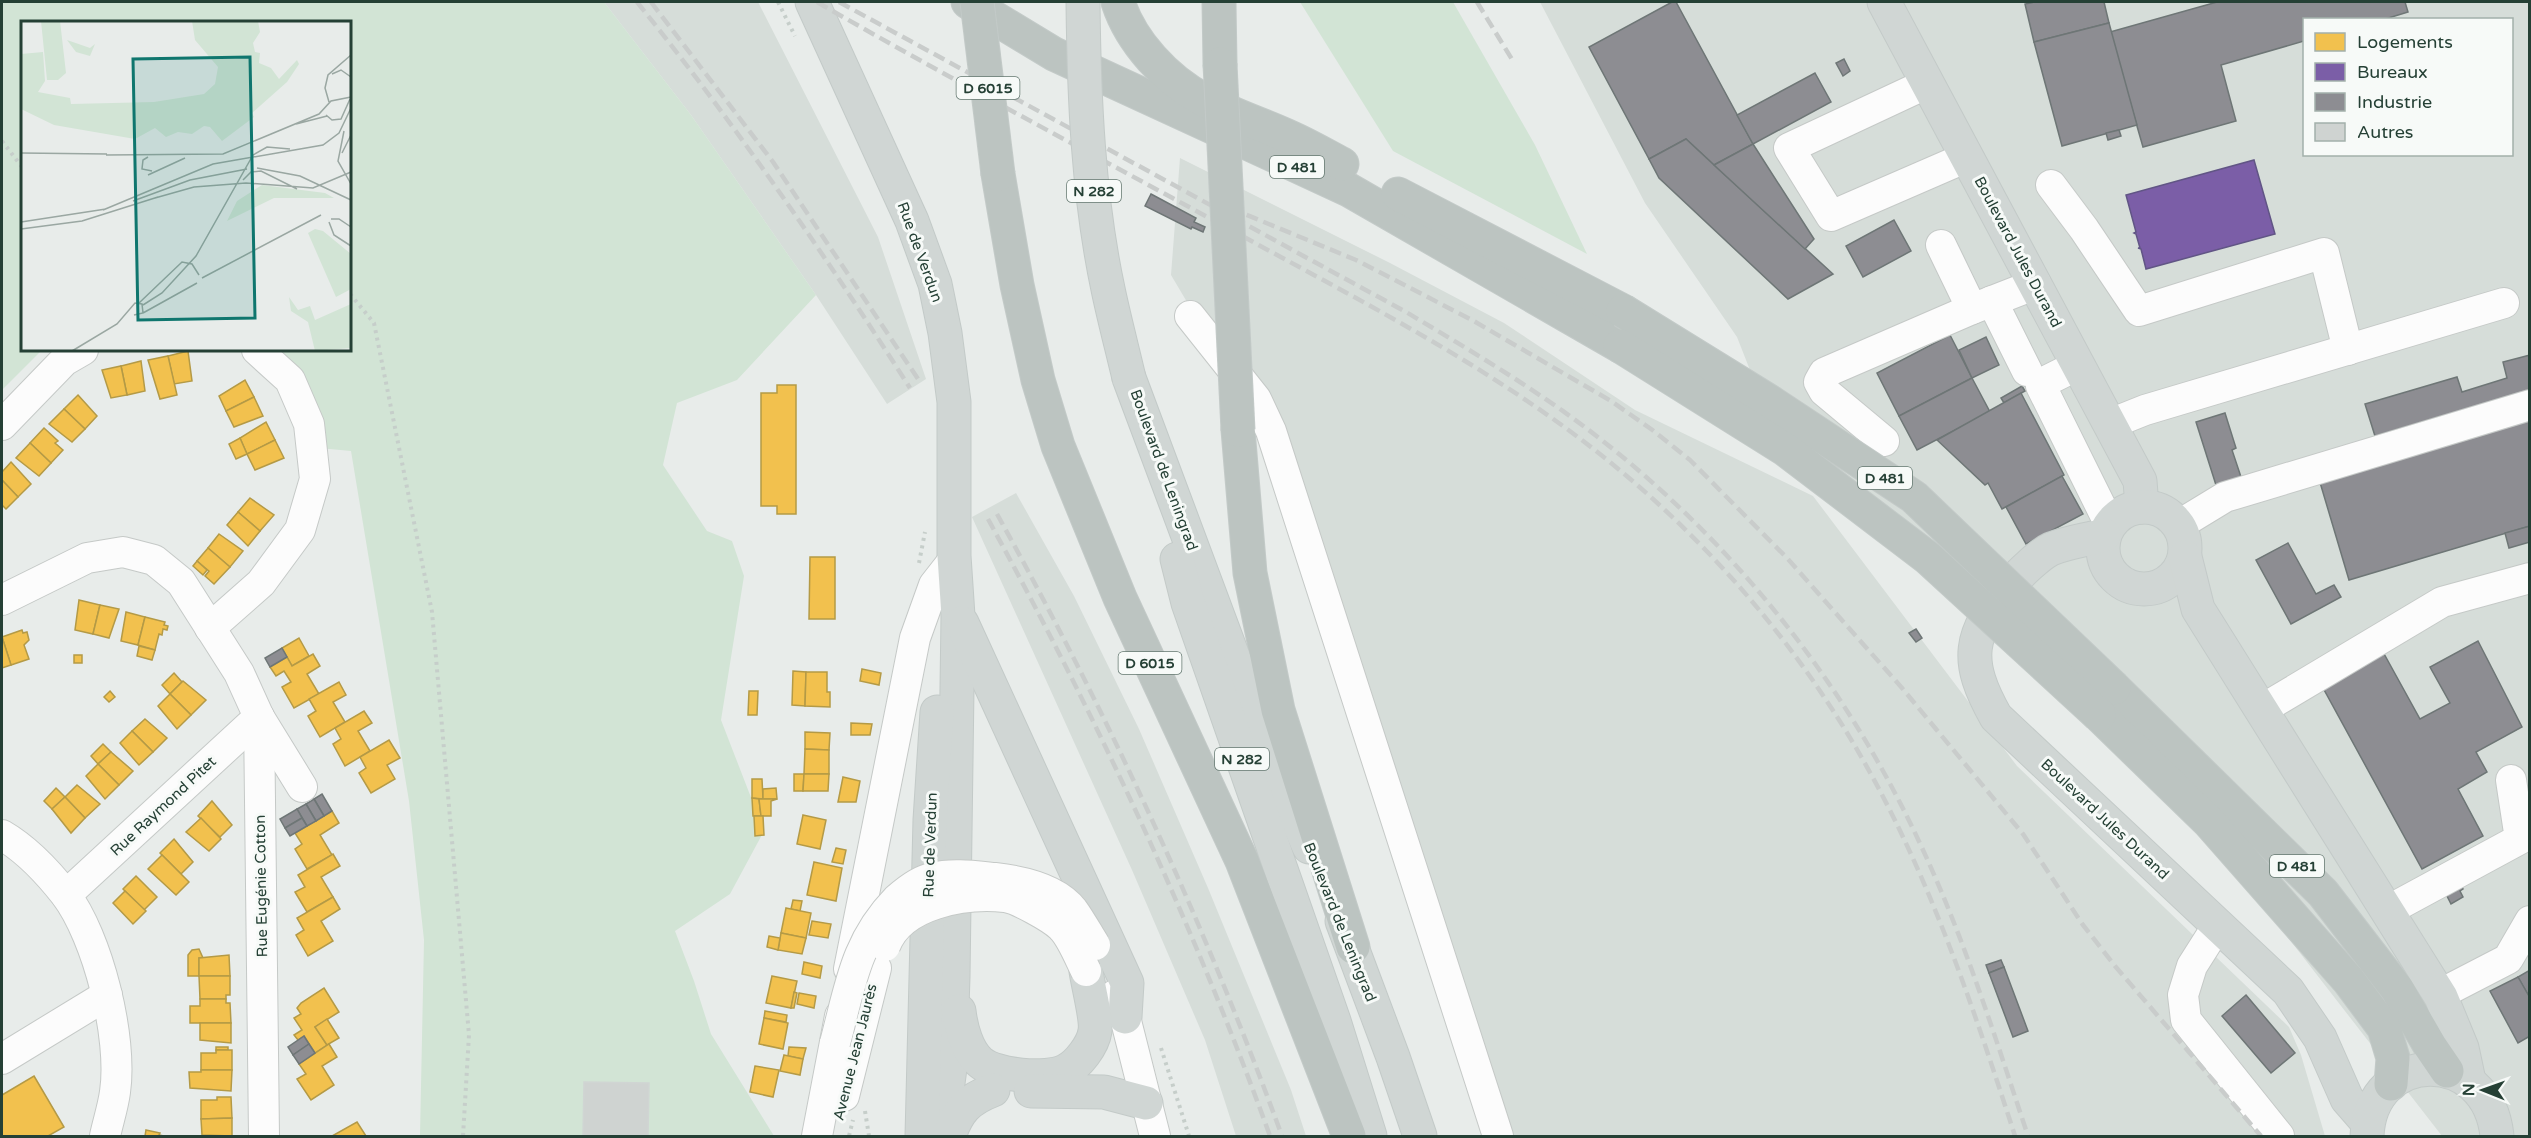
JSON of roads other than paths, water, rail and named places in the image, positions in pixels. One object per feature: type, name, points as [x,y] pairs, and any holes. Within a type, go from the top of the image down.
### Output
[{"type":"highway","name":"D 481","points":[[968,2],[1053,54],[1349,190],[1620,346],[1786,450],[1928,558],[2106,701],[2323,893],[2397,988],[2430,1046],[2458,1076]]},
{"type":"highway","name":"D 6015","points":[[977,2],[998,174],[1017,285],[1038,380],[1058,446],[1120,598],[1242,861],[1349,1137]]},
{"type":"highway","name":"D 481","points":[[1118,2],[1132,32],[1156,63],[1178,83],[1203,100],[1287,135],[1623,311],[1772,403],[1914,497],[2106,701],[2346,978],[2384,1028],[2393,1058],[2391,1084]]},
{"type":"highway","points":[[1219,2],[1238,430],[1250,573],[1278,710],[1353,947]]},
{"type":"main road","name":"N 282","points":[[1083,2],[1088,137],[1096,210],[1107,287],[1130,378]]},
{"type":"main road","name":"Boulevard Jules Durand","points":[[1884,2],[2110,424],[2139,481],[2142,507]]},
{"type":"main road","name":"Rue de Verdun","points":[[798,8],[834,50],[912,222],[935,284],[945,333],[954,402],[953,559],[945,594],[933,758],[922,1137]]},
{"type":"main road","name":"Boulevard de Leningrad","points":[[1130,378],[1277,774],[1353,947],[1420,1137]]},
{"type":"main road","name":"Boulevard de Leningrad","points":[[1130,378],[1188,603],[1334,1021],[1370,1137]]},
{"type":"main road","points":[[2185,557],[2180,570],[2171,580],[2159,587],[2146,590],[2133,589],[2116,578],[2104,562],[2102,548],[2107,530],[2124,512],[2142,507],[2163,511],[2179,525],[2198,609],[2441,997],[2462,1048],[2458,1076]]},
{"type":"main road","name":"Boulevard Jules Durand","points":[[2107,530],[2050,550],[2015,579],[1985,616],[1976,641],[1974,657],[1977,677],[1996,717],[2288,991],[2320,1038],[2347,1099],[2367,1129]]},
{"type":"main road","name":"Rue de Verdun","points":[[941,1137],[950,1068],[953,977],[958,616],[957,575],[953,559]]},
{"type":"main road","points":[[958,616],[1127,983],[1125,1017]]},
{"type":"main road","points":[[953,977],[959,1017],[970,1050],[980,1063],[1000,1072],[1031,1076],[1065,1071],[1085,1054],[1095,1031],[1090,958]]},
{"type":"main road","points":[[925,1017],[938,1058],[968,1083],[993,1090],[1104,1092],[1146,1103]]},
{"type":"main road","points":[[2367,1129],[2372,1108],[2391,1084],[2417,1071],[2458,1076],[2484,1096],[2494,1115],[2497,1137]]},
{"type":"main road","points":[[949,1137],[956,1116],[979,1095],[993,1090]]},
{"type":"street","points":[[1928,83],[1789,148],[1831,216],[1967,157]]},
{"type":"street","points":[[2051,185],[2084,229],[2139,311],[2324,253],[2348,350]]},
{"type":"street","points":[[1941,246],[2027,371]]},
{"type":"street","points":[[1884,441],[1824,391],[1819,382],[1824,373],[1982,305],[2036,285]]},
{"type":"street","points":[[2110,424],[2145,410],[2504,303]]},
{"type":"street","points":[[1190,316],[1256,399],[1271,431],[1498,1137]]},
{"type":"street","points":[[2,425],[64,361],[81,351]]},
{"type":"street","points":[[210,628],[261,583],[300,530],[315,479],[309,424],[290,380],[258,351]]},
{"type":"street","points":[[2079,365],[2044,382],[2042,391],[2107,530]]},
{"type":"street","points":[[2179,525],[2225,497],[2529,405]]},
{"type":"street","points":[[2,600],[87,558],[123,552],[154,560],[181,582],[239,673],[260,717],[302,787]]},
{"type":"street","points":[[835,1043],[868,862],[915,638],[934,585],[953,559]]},
{"type":"street","points":[[2261,710],[2442,602],[2529,578]]},
{"type":"street","name":"Rue Raymond Pitet","points":[[66,895],[260,717]]},
{"type":"street","name":"Rue Eugénie Cotton","points":[[260,717],[264,1137]]},
{"type":"street","points":[[2387,911],[2525,836],[2511,780]]},
{"type":"street","points":[[2,835],[21,847],[66,895],[90,940],[107,995],[115,1046],[116,1090],[105,1137]]},
{"type":"street","points":[[835,1043],[858,956],[867,935],[905,891],[930,878],[962,875],[1029,884],[1063,899],[1073,910],[1090,958],[1125,1017],[1155,1137]]},
{"type":"street","name":"Avenue Jean Jaurès","points":[[834,1137],[876,968],[887,938],[908,917],[940,901],[971,897],[1007,897],[1062,928],[1090,958]]},
{"type":"street","points":[[2441,997],[2450,989],[2508,959],[2529,921]]},
{"type":"street","points":[[2218,925],[2192,966],[2183,996],[2186,1020],[2279,1137]]},
{"type":"street","points":[[2,1059],[107,995]]},
{"type":"street","name":"Avenue Jean Jaurès","points":[[817,1137],[835,1043]]},
{"type":"railway","points":[[637,2],[674,48],[779,191],[910,388]]},
{"type":"railway","points":[[651,2],[773,162],[920,382]]},
{"type":"railway","points":[[817,2],[1445,349],[1567,429],[1605,458],[1678,523],[1745,593],[1776,630],[1832,709],[1863,759],[1915,863],[1938,916],[2015,1136]]},
{"type":"railway","points":[[839,2],[1406,312],[1560,409],[1672,500],[1723,551],[1814,663],[1855,723],[1891,785],[1923,850],[1953,920],[1980,992],[2028,1136]]},
{"type":"railway","points":[[1477,2],[1513,61]]},
{"type":"railway","points":[[1230,208],[1356,260],[1472,320],[1611,401],[1690,460],[1787,558],[1902,688],[2023,834],[2083,925],[2115,966],[2261,1136]]},
{"type":"railway","points":[[997,514],[1078,666],[1152,820],[1220,976],[1282,1136]]},
{"type":"railway","points":[[988,519],[1067,669],[1141,822],[1209,978],[1270,1136]]}]
